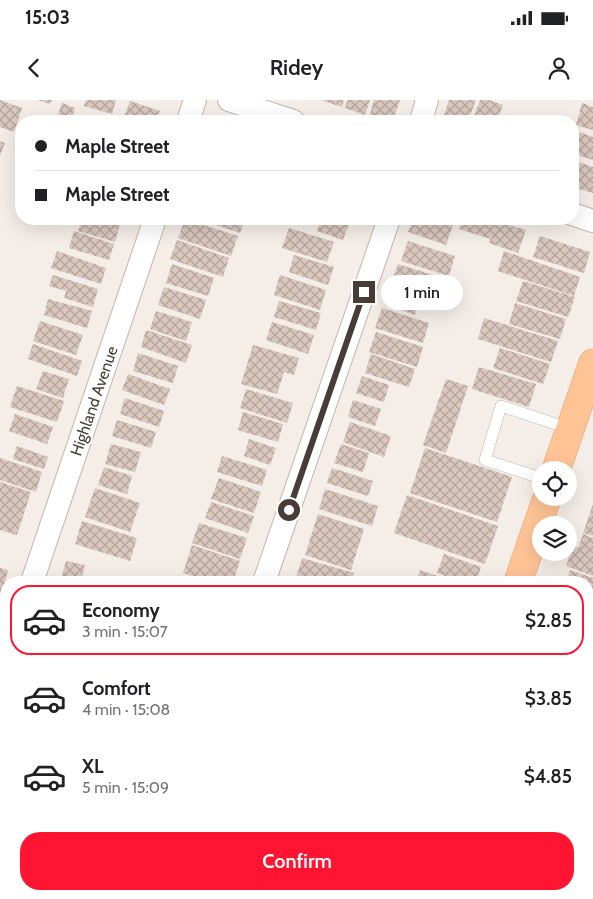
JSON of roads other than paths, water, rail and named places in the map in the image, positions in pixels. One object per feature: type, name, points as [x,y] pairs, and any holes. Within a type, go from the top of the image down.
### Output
[{"type":"main road","points":[[559,461],[593,363]]},
{"type":"main road","points":[[520,576],[544,506]]},
{"type":"street","points":[[190,115],[196,100]]},
{"type":"street","points":[[229,100],[275,115]]},
{"type":"street","points":[[423,115],[428,100]]},
{"type":"street","points":[[579,216],[593,221]]},
{"type":"street","name":"Highland Avenue","points":[[34,576],[153,225]]},
{"type":"street","points":[[266,576],[387,225]]},
{"type":"lane","points":[[532,475],[484,460],[501,406],[570,429]]}]
